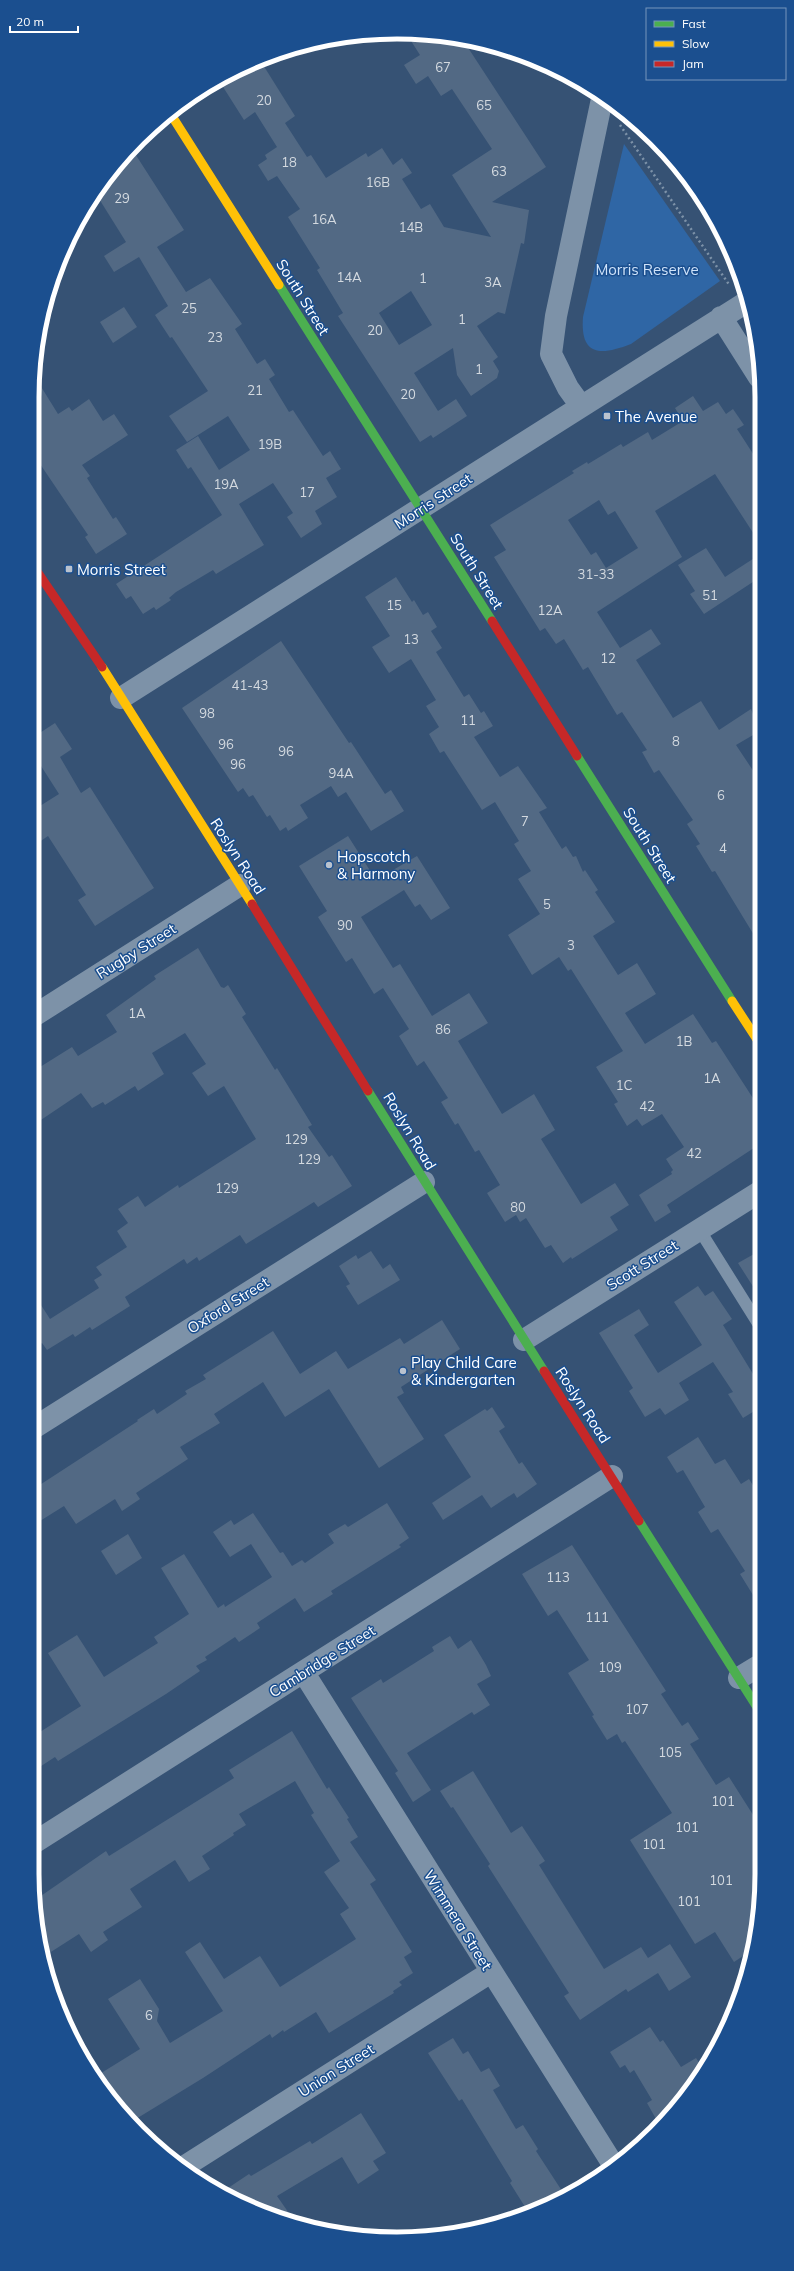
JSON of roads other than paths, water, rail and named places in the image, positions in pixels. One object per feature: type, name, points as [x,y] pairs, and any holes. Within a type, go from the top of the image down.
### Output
[{"type":"street","points":[[581,406],[568,388],[551,354],[556,316],[601,103]]},
{"type":"street","name":"South Street","points":[[173,118],[755,1036]]},
{"type":"street","name":"Morris Street","points":[[121,698],[743,304]]},
{"type":"street","points":[[721,318],[754,369]]},
{"type":"street","name":"Roslyn Road","points":[[39,575],[121,698],[424,1182],[612,1476],[755,1704]]},
{"type":"street","name":"Rugby Street","points":[[39,1013],[240,886]]},
{"type":"street","name":"Oxford Street","points":[[39,1425],[424,1182]]},
{"type":"street","name":"Scott Street","points":[[524,1340],[755,1195]]},
{"type":"street","name":"Cambridge Street","points":[[39,1840],[304,1673],[612,1476]]},
{"type":"street","points":[[739,1678],[755,1668]]},
{"type":"street","name":"Wimmera Street","points":[[304,1673],[611,2161]]},
{"type":"street","name":"Union Street","points":[[188,2164],[491,1972]]},
{"type":"lane","points":[[699,1229],[755,1318]]},
{"type":"place","name":"The Avenue","points":[[607,416]]},
{"type":"place","name":"Morris Street","points":[[69,569]]},
{"type":"place","name":"Hopscotch & Harmony","points":[[329,865]]},
{"type":"place","name":"Play Child Care & Kindergarten","points":[[403,1371]]},
{"type":"park label","name":"Morris Reserve","points":[[647,269]]}]
